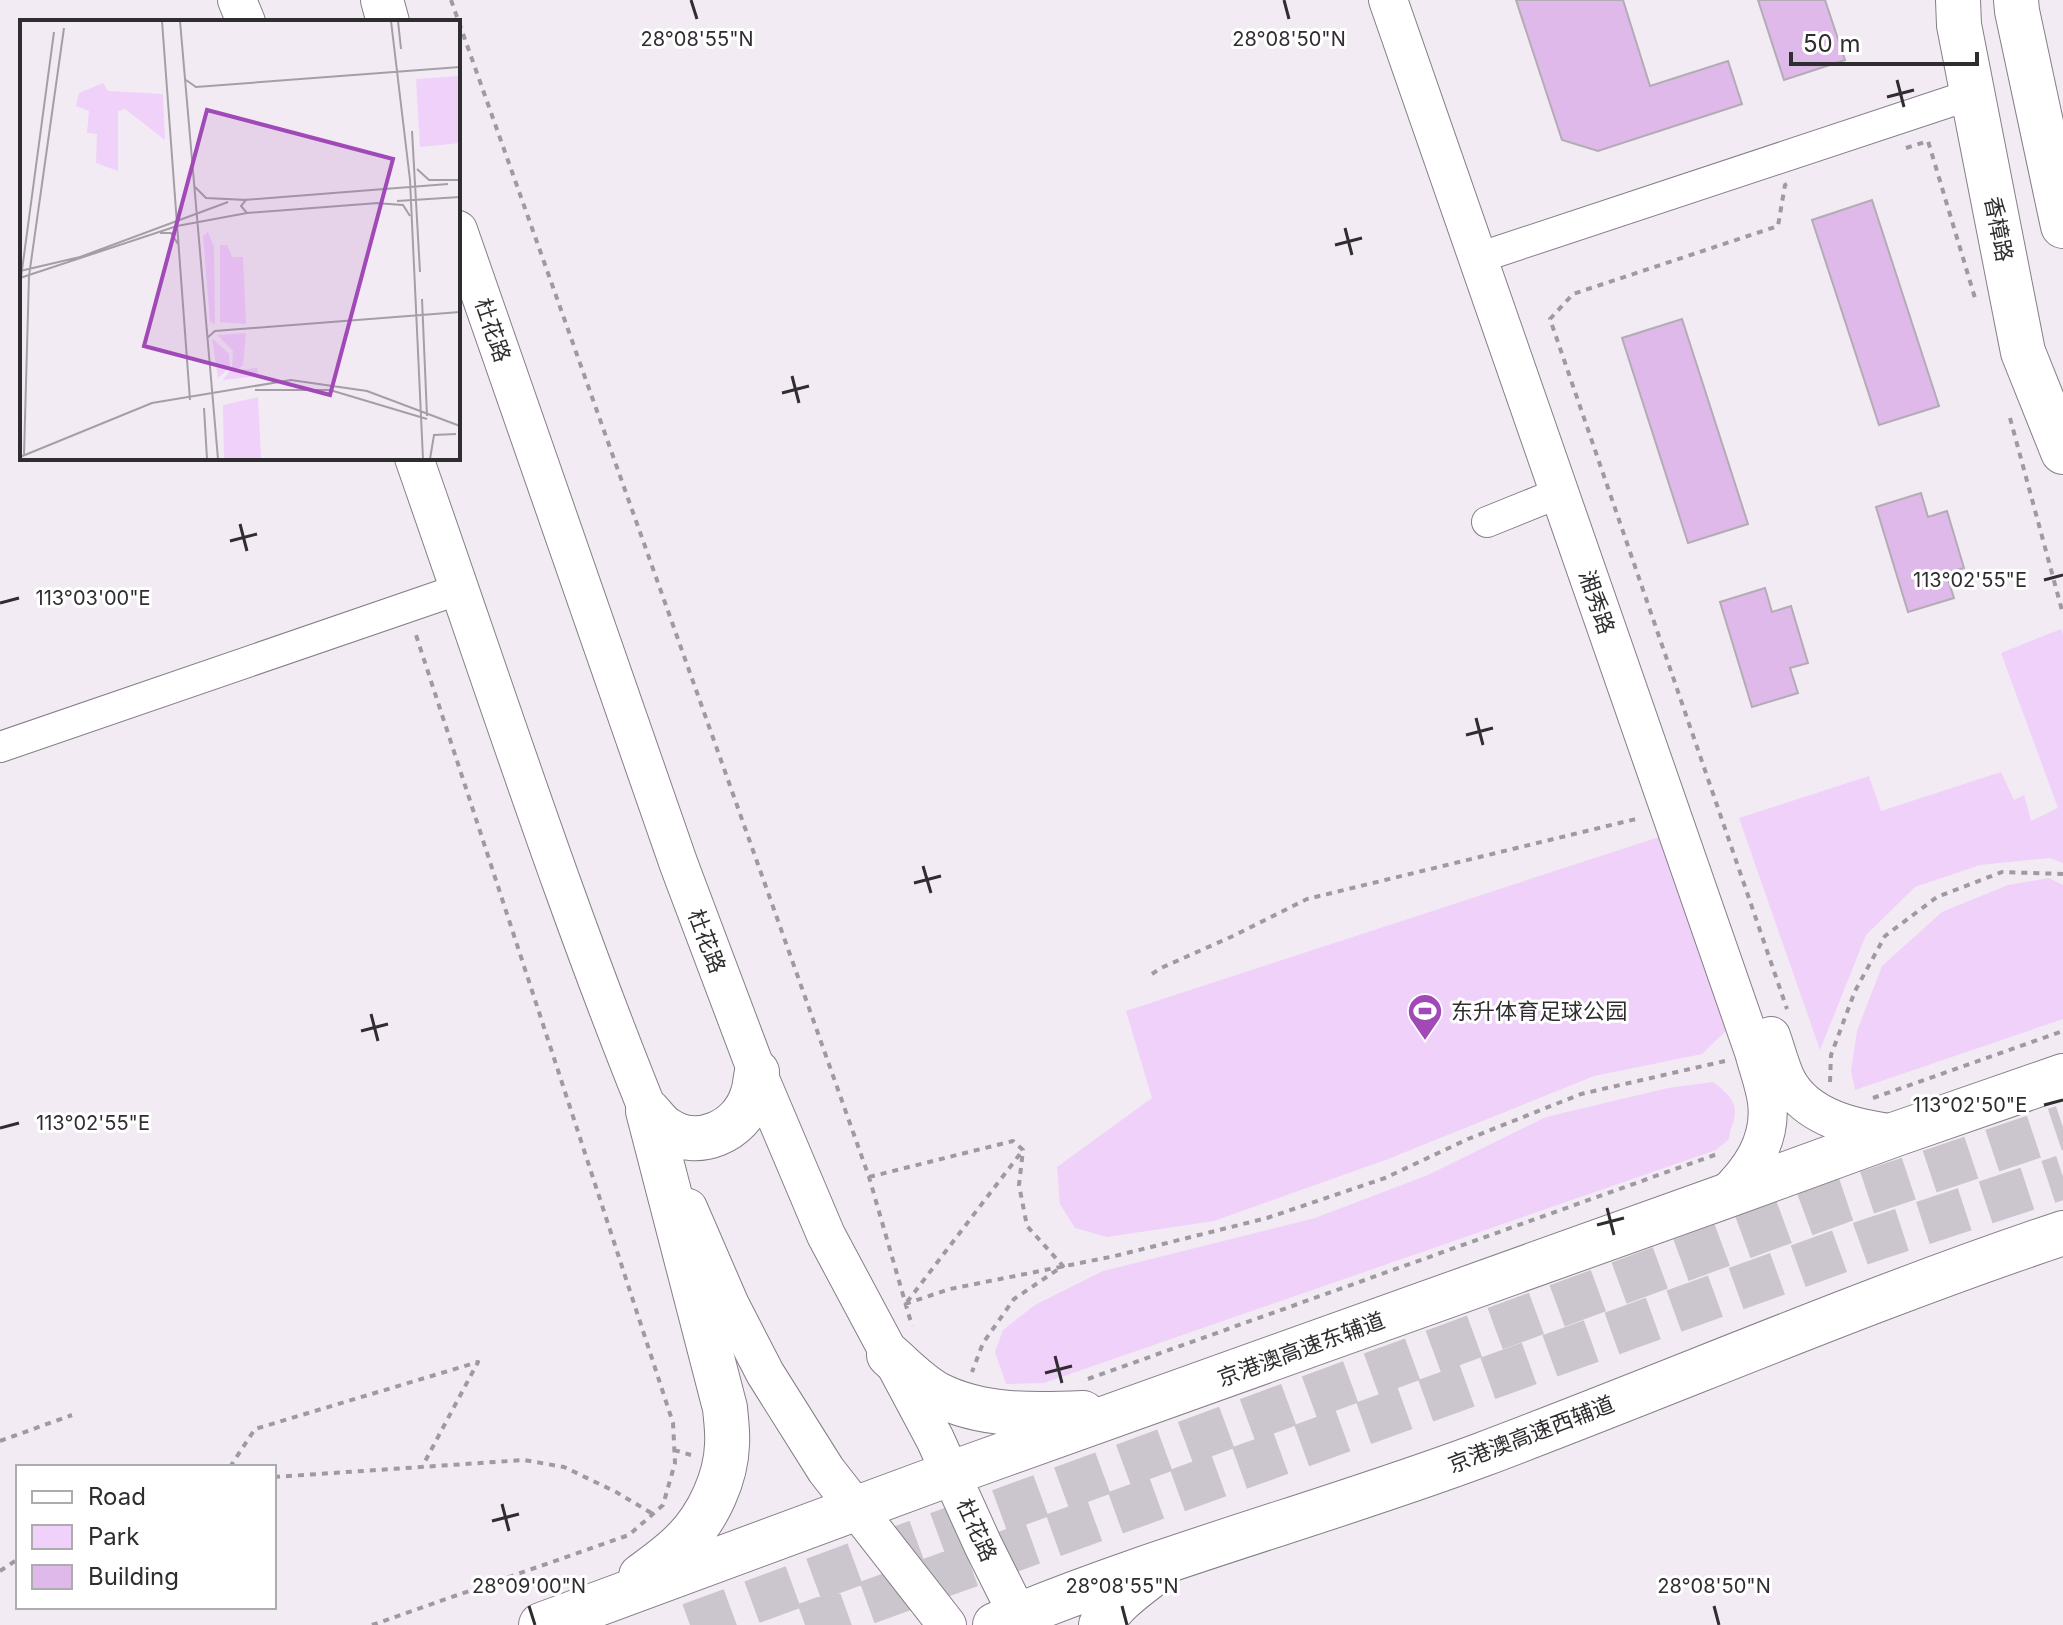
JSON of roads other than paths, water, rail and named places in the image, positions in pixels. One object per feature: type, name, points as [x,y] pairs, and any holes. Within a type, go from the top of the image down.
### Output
[{"type":"main road","points":[[380,0],[386,20]]},
{"type":"main road","name":"香樟路","points":[[1958,0],[1959,25],[2023,352],[2063,452]]},
{"type":"main road","points":[[2016,0],[2063,226]]},
{"type":"main road","points":[[648,1111],[665,1129],[680,1137],[699,1139],[715,1136],[732,1125],[744,1111],[752,1098],[757,1072]]},
{"type":"main road","name":"京港澳高速东辅道","points":[[541,1625],[952,1473],[2063,1076]]},
{"type":"main road","points":[[601,1604],[659,1562],[686,1539],[701,1520],[715,1494],[727,1444],[725,1408],[648,1111]]},
{"type":"main road","name":"京港澳高速西辅道","points":[[1012,1622],[1081,1591],[1478,1455],[1893,1293],[2063,1233]]},
{"type":"main road","points":[[901,1343],[937,1394],[966,1405],[1024,1415],[1137,1408]]},
{"type":"main road","points":[[1101,1625],[1139,1584],[1179,1558]]},
{"type":"street","points":[[237,0],[245,20]]},
{"type":"street","points":[[255,0],[261,20]]},
{"type":"street","name":"湘秀路","points":[[1388,0],[1487,255],[1787,1080],[1801,1099],[1823,1115],[1866,1130],[1896,1134]]},
{"type":"street","name":"湘秀路","points":[[1409,0],[1559,493],[1754,1052],[1768,1103],[1761,1151],[1737,1185],[1723,1197]]},
{"type":"street","points":[[1487,255],[1973,94]]},
{"type":"street","name":"杜花路","points":[[460,236],[679,865],[757,1072],[826,1235],[901,1343],[935,1439],[983,1545],[1012,1622]]},
{"type":"street","points":[[415,460],[604,997],[648,1111],[730,1305],[765,1373],[826,1470],[947,1625]]},
{"type":"street","points":[[1487,522],[1559,493]]},
{"type":"street","points":[[0,747],[460,589]]},
{"type":"tunnel","points":[[690,1625],[1842,1201],[2063,1127]]},
{"type":"tunnel","points":[[805,1625],[1868,1241],[2063,1177]]},
{"type":"place","name":"东升体育足球公园","points":[[1425,1042]]}]
